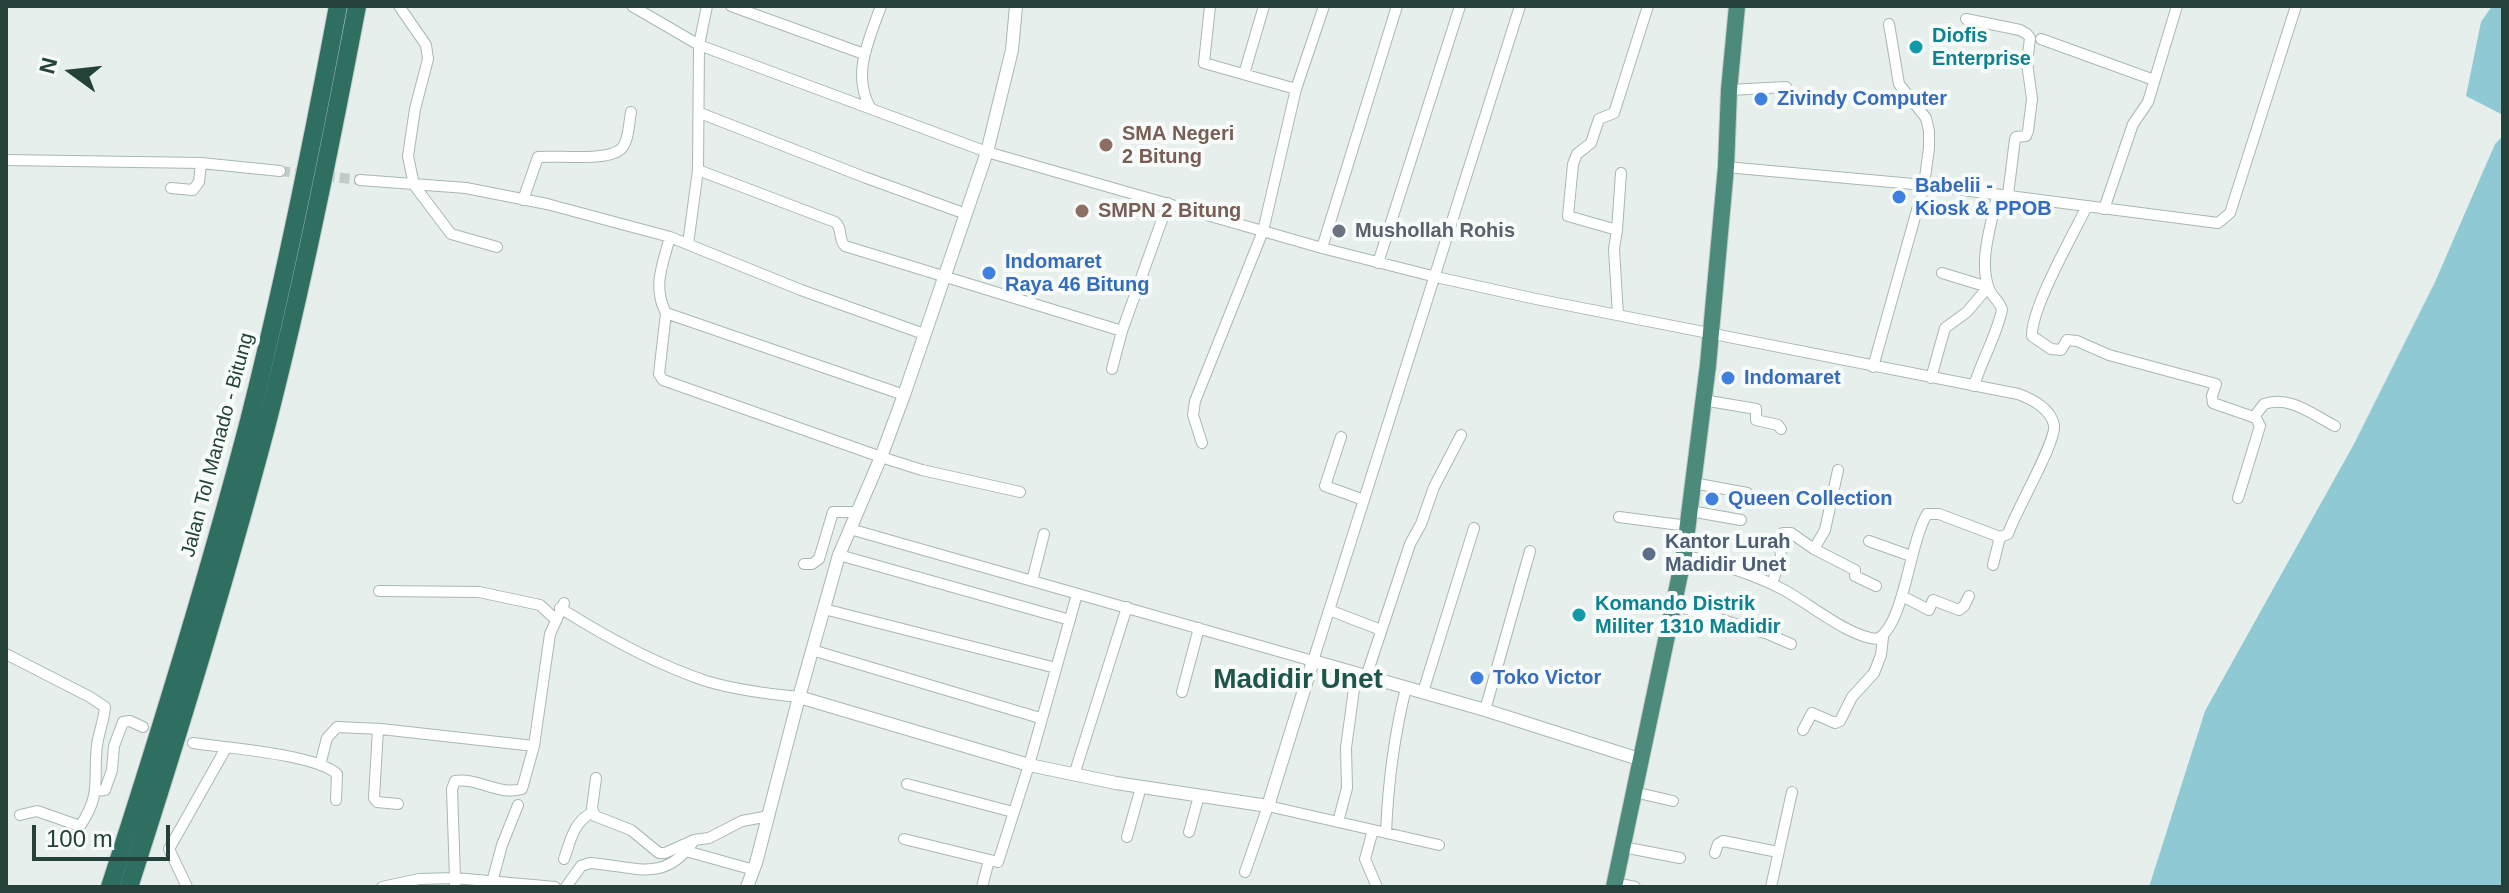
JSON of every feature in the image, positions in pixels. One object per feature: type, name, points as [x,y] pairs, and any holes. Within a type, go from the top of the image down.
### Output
[{"type":"highway","name":"Jalan Tol Manado - Bitung","points":[[110,887],[215,547],[249,420],[309,163],[338,6]]},
{"type":"highway","name":"Jalan Tol Manado - Bitung","points":[[129,887],[267,424],[326,167],[357,6]]},
{"type":"highway","points":[[1614,885],[1684,555],[1711,334],[1737,6]]},
{"type":"street","points":[[399,6],[426,45],[428,59],[415,109],[408,156],[414,185],[451,234],[497,247]]},
{"type":"street","points":[[632,6],[699,45],[987,152],[1322,248],[1436,277],[2030,399],[2047,412],[2054,430],[2008,534],[2000,537],[1939,514],[1930,513],[1924,517],[1902,596],[1883,637],[1881,655],[1874,673],[1852,697],[1840,721],[1835,723],[1812,713],[1803,730]]},
{"type":"street","points":[[688,244],[698,170],[699,45],[707,6]]},
{"type":"street","points":[[731,6],[864,54]]},
{"type":"street","points":[[871,109],[860,76],[864,54],[881,6]]},
{"type":"street","points":[[747,887],[839,555],[904,395],[987,152],[1012,50],[1016,6]]},
{"type":"street","points":[[1210,6],[1204,63],[1296,89]]},
{"type":"street","points":[[1244,74],[1264,6]]},
{"type":"street","points":[[1202,443],[1193,415],[1195,401],[1263,231],[1296,89],[1324,6]]},
{"type":"street","points":[[1322,248],[1397,6]]},
{"type":"street","points":[[1378,263],[1460,6]]},
{"type":"street","points":[[1245,872],[1520,6]]},
{"type":"street","points":[[1617,230],[1568,216],[1570,178],[1577,154],[1591,143],[1599,119],[1614,113],[1648,6]]},
{"type":"street","points":[[2104,209],[2133,124],[2148,102],[2177,6]]},
{"type":"street","points":[[1726,167],[1924,185],[2218,223],[2230,213],[2296,6]]},
{"type":"street","points":[[1966,19],[2027,34],[2030,38],[2027,63],[2032,99],[2028,131],[2026,136],[2015,139],[2002,195],[1986,239],[1988,287],[2002,310],[1993,342],[1983,356],[1974,386]]},
{"type":"street","points":[[1873,367],[1924,185],[1929,131],[1926,118],[1899,84],[1889,24]]},
{"type":"street","points":[[2041,39],[2154,80]]},
{"type":"street","points":[[1729,90],[1786,87]]},
{"type":"street","points":[[523,200],[537,158],[605,155],[617,151],[624,145],[631,112]]},
{"type":"street","points":[[700,113],[966,214]]},
{"type":"street","points":[[6,160],[201,163],[280,171]]},
{"type":"street","points":[[171,188],[193,190],[199,182],[201,163]]},
{"type":"street","points":[[698,170],[835,222],[845,246],[1122,331]]},
{"type":"street","points":[[1618,315],[1614,249],[1621,173]]},
{"type":"street","points":[[360,180],[466,188],[670,237],[801,290],[924,334]]},
{"type":"street","points":[[1112,369],[1122,331],[1168,203]]},
{"type":"street","points":[[2087,206],[2046,288],[2031,332],[2034,340],[2058,351],[2067,340],[2073,340],[2109,355],[2212,381],[2217,386],[2212,396],[2213,403],[2254,417],[2260,426],[2238,498]]},
{"type":"street","points":[[670,237],[658,280],[661,304],[666,313],[659,374],[663,380],[922,470],[1020,492]]},
{"type":"street","points":[[1942,273],[1988,287]]},
{"type":"street","points":[[1931,378],[1945,328],[1967,312],[1988,287]]},
{"type":"street","points":[[666,313],[904,395]]},
{"type":"street","points":[[1703,400],[1756,409],[1756,420],[1778,425],[1781,429]]},
{"type":"street","points":[[2254,417],[2264,404],[2281,402],[2296,405],[2335,426]]},
{"type":"street","points":[[1338,822],[1347,788],[1346,748],[1361,676],[1434,487],[1461,435]]},
{"type":"street","points":[[1341,437],[1325,486],[1364,500]]},
{"type":"street","points":[[1814,549],[1825,530],[1838,470]]},
{"type":"street","points":[[1693,483],[1747,493]]},
{"type":"street","points":[[804,564],[812,564],[819,559],[833,512],[857,512]]},
{"type":"street","points":[[1619,517],[1741,520]]},
{"type":"street","points":[[1423,692],[1474,528]]},
{"type":"street","points":[[850,529],[1485,710],[1642,760]]},
{"type":"street","points":[[1772,584],[1781,556],[1779,541],[1783,533],[1791,533],[1855,570],[1855,576],[1876,586]]},
{"type":"street","points":[[1032,581],[1044,534]]},
{"type":"street","points":[[1993,565],[2000,537]]},
{"type":"street","points":[[1869,541],[1911,556]]},
{"type":"street","points":[[1485,710],[1530,551]]},
{"type":"street","points":[[839,555],[1070,620]]},
{"type":"street","points":[[1684,555],[1744,572],[1772,584],[1841,625],[1872,639],[1883,637]]},
{"type":"street","points":[[379,591],[479,592],[540,605],[555,619]]},
{"type":"street","points":[[904,839],[998,862],[1077,594]]},
{"type":"street","points":[[1902,596],[1929,610],[1933,600],[1959,610],[1969,596]]},
{"type":"street","points":[[1674,605],[1791,644]]},
{"type":"street","points":[[455,883],[452,789],[455,781],[466,780],[507,791],[522,789],[534,746],[547,652],[555,619],[562,606],[596,631],[707,681],[757,693],[799,697],[1029,765],[1141,787],[1268,806],[1439,845]]},
{"type":"street","points":[[1074,775],[1127,607]]},
{"type":"street","points":[[824,609],[1056,668]]},
{"type":"street","points":[[1329,610],[1381,630]]},
{"type":"street","points":[[1182,692],[1199,628]]},
{"type":"street","points":[[812,650],[1040,718]]},
{"type":"street","points":[[6,654],[105,707],[98,742],[95,791],[80,826],[37,811],[20,815]]},
{"type":"street","points":[[1386,833],[1397,723],[1406,688]]},
{"type":"street","points":[[95,791],[105,790],[109,783],[114,746],[123,722],[130,721],[143,727]]},
{"type":"street","points":[[320,765],[327,738],[337,727],[534,746]]},
{"type":"street","points":[[378,729],[374,798],[377,802],[398,804]]},
{"type":"street","points":[[193,743],[250,749],[320,765],[337,774],[336,800]]},
{"type":"street","points":[[187,887],[169,849],[226,748]]},
{"type":"street","points":[[596,778],[595,816],[638,834],[659,853],[709,838],[742,821],[769,816]]},
{"type":"street","points":[[907,784],[1013,812]]},
{"type":"street","points":[[1127,837],[1141,787]]},
{"type":"street","points":[[1634,792],[1673,801]]},
{"type":"street","points":[[1771,887],[1792,792]]},
{"type":"street","points":[[1189,832],[1199,796]]},
{"type":"street","points":[[492,882],[518,805]]},
{"type":"street","points":[[564,859],[573,830],[581,818],[593,812]]},
{"type":"street","points":[[1373,830],[1365,859],[1377,887]]},
{"type":"street","points":[[566,887],[581,866],[590,863],[655,870],[668,867],[694,840]]},
{"type":"street","points":[[1715,853],[1718,844],[1723,841],[1778,852]]},
{"type":"street","points":[[1623,847],[1680,858]]},
{"type":"street","points":[[686,851],[754,870]]},
{"type":"street","points":[[982,887],[989,860]]},
{"type":"street","points":[[382,887],[419,879],[555,887]]},
{"type":"street","points":[[1614,885],[1635,887]]},
{"type":"water","points":[[2492,6],[2503,6],[2503,115],[2466,96],[2481,22]]},
{"type":"water","points":[[2503,136],[2503,887],[2149,887],[2205,711],[2354,444],[2435,282],[2495,144]]},
{"type":"tunnel","points":[[280,171],[360,180]]},
{"type":"place","name":"Diofis Enterprise","points":[[1916,47]]},
{"type":"place","name":"Zivindy Computer","points":[[1761,99]]},
{"type":"place","name":"SMA Negeri 2 Bitung","points":[[1106,145]]},
{"type":"place","name":"Babelii - Kiosk & PPOB","points":[[1899,197]]},
{"type":"place","name":"SMPN 2 Bitung","points":[[1082,211]]},
{"type":"place","name":"Mushollah Rohis","points":[[1339,231]]},
{"type":"place","name":"Indomaret Raya 46 Bitung","points":[[989,273]]},
{"type":"place","name":"Indomaret","points":[[1728,378]]},
{"type":"place","name":"Queen Collection","points":[[1712,499]]},
{"type":"place","name":"Kantor Lurah Madidir Unet","points":[[1649,554]]},
{"type":"place","name":"Komando Distrik Militer 1310 Madidir","points":[[1579,615]]},
{"type":"place","name":"Toko Victor","points":[[1477,678]]},
{"type":"district","name":"Madidir Unet","points":[[1298,680]]}]
